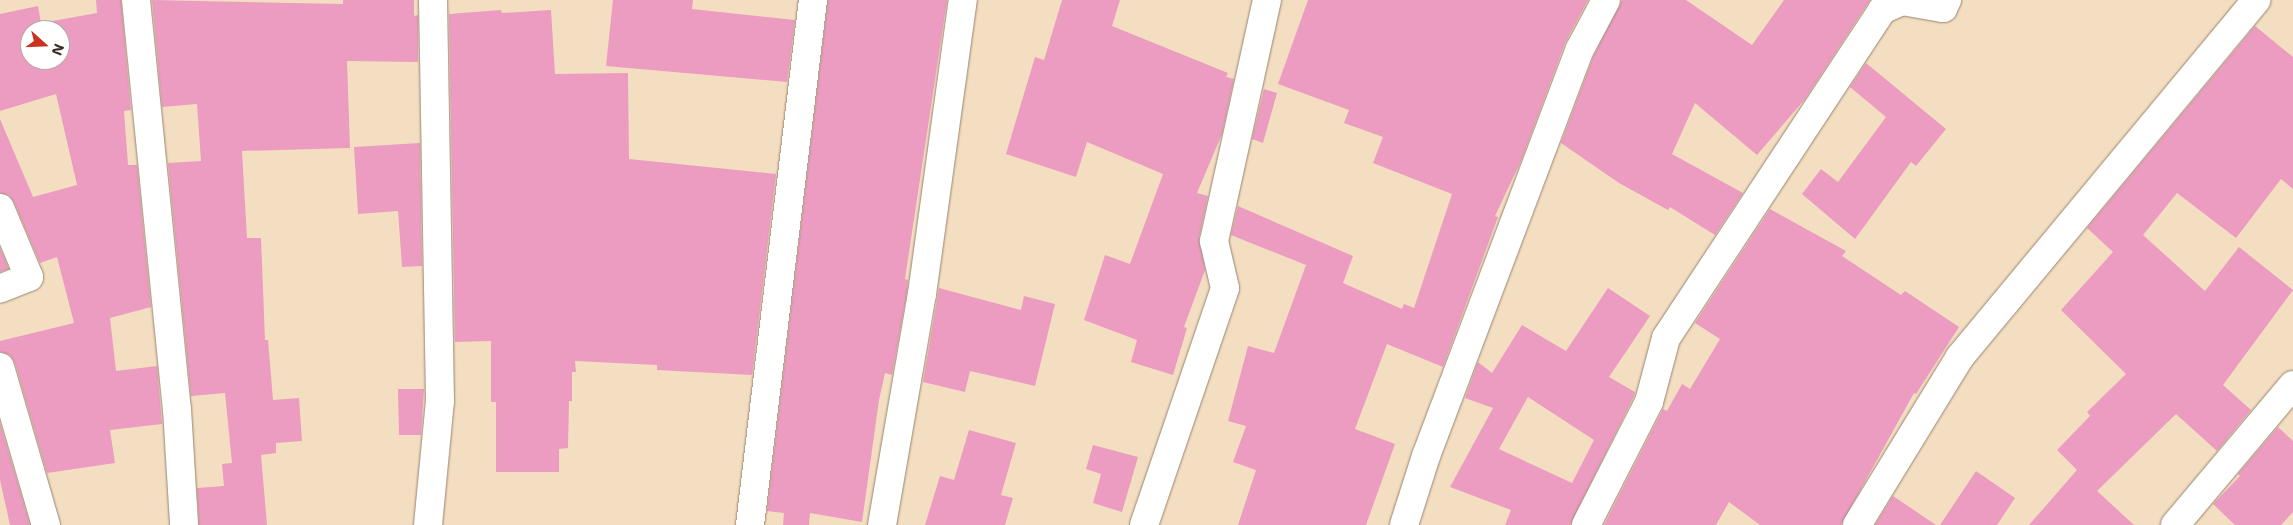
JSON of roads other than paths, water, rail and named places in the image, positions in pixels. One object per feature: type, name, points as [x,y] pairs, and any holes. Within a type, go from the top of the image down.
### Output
[{"type":"street","points":[[136,0],[178,410],[184,525]]},
{"type":"street","points":[[428,525],[440,401],[433,0]]},
{"type":"street","points":[[750,525],[813,0]]},
{"type":"street","points":[[882,525],[922,294],[963,0]]},
{"type":"street","points":[[1144,525],[1225,288],[1214,241],[1267,0]]},
{"type":"street","points":[[1404,525],[1426,456],[1580,49],[1606,0]]},
{"type":"street","points":[[1586,525],[1650,402],[1666,338],[1882,10],[1902,1],[1942,8],[1947,0]]},
{"type":"street","points":[[1857,525],[1960,356],[2256,0]]},
{"type":"street","points":[[0,208],[29,277],[0,289]]},
{"type":"street","points":[[0,367],[46,525]]},
{"type":"street","points":[[2175,525],[2293,385]]}]
